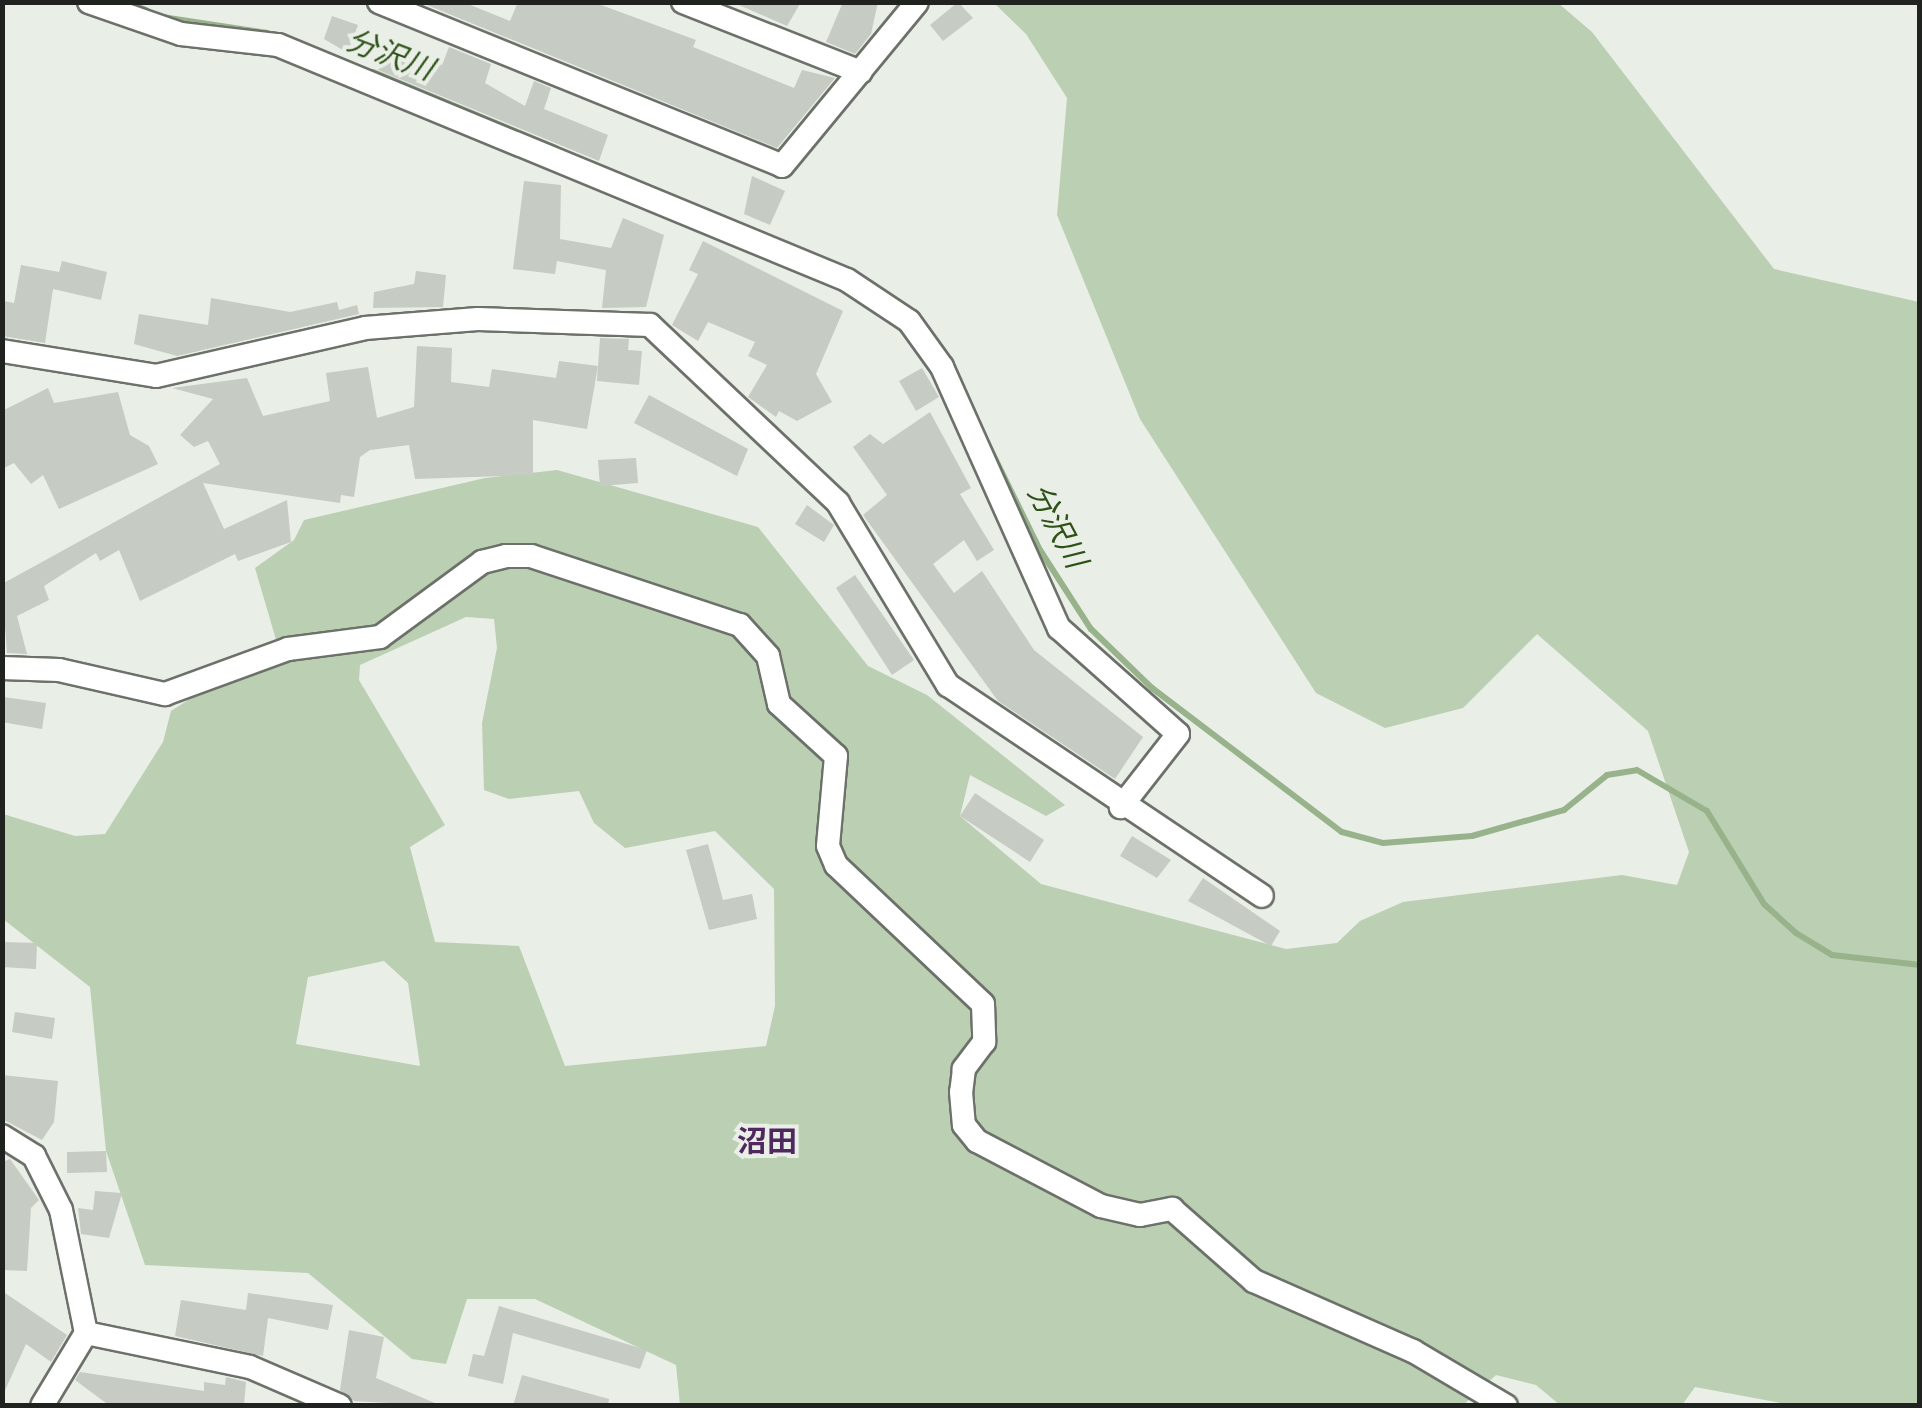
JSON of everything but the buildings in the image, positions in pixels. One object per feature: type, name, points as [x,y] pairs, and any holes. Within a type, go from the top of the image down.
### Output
[{"type":"street","points":[[89,2],[181,34],[278,45],[847,280],[909,321],[942,367],[1060,628],[1178,734],[1122,807]]},
{"type":"street","points":[[379,2],[782,166],[916,2]]},
{"type":"street","points":[[683,2],[861,72]]},
{"type":"street","points":[[2,352],[156,376],[365,328],[478,319],[650,325],[838,503],[948,685],[1122,807],[1262,896]]},
{"type":"street","points":[[2,668],[45,668],[165,694],[288,649],[380,637],[482,562],[506,556],[531,556],[740,625],[768,656],[779,704],[836,756],[828,829],[836,865],[983,1004],[984,1042],[964,1069],[962,1092],[964,1125],[978,1142],[1101,1206],[1140,1215],[1172,1209],[1254,1281],[1413,1351],[1506,1406]]},
{"type":"street","points":[[2,1136],[34,1156],[62,1210],[86,1334],[42,1406]]},
{"type":"street","points":[[86,1334],[250,1367],[340,1406]]},
{"type":"green space","points":[[994,3],[1558,3],[1592,32],[1774,269],[1919,302],[1919,1405],[1792,1405],[1695,1387],[1682,1405],[1560,1405],[1536,1385],[1496,1375],[1462,1406],[680,1405],[676,1365],[535,1299],[467,1299],[446,1364],[412,1359],[308,1273],[145,1265],[106,1151],[90,987],[3,919],[3,814],[75,836],[105,834],[163,742],[171,711],[277,643],[255,568],[294,540],[304,520],[485,478],[557,470],[758,527],[868,666],[927,695],[1065,805],[1046,816],[970,775],[960,816],[1041,884],[1286,949],[1337,943],[1360,921],[1403,902],[1622,875],[1677,885],[1689,852],[1648,731],[1537,634],[1463,708],[1385,728],[1316,693],[1140,419],[1057,215],[1067,98],[1026,34]],"holes":[[[466,617],[494,619],[497,648],[482,723],[484,790],[509,799],[579,791],[594,823],[625,848],[715,831],[774,889],[775,1006],[766,1046],[565,1066],[519,946],[435,942],[410,847],[445,825],[359,680],[360,665]],[[384,961],[408,983],[420,1066],[296,1044],[308,977]]]},
{"type":"waterway","name":"分沢川","points":[[127,2],[146,10]]},
{"type":"waterway","name":"分沢川","points":[[162,17],[268,33]]},
{"type":"waterway","name":"分沢川","points":[[373,72],[556,148]]},
{"type":"waterway","name":"分沢川","points":[[940,346],[1040,550],[1091,629],[1152,688],[1342,832],[1383,843],[1472,836],[1564,810],[1607,775],[1637,770],[1707,811],[1764,904],[1796,933],[1832,955],[1920,965]]},
{"type":"district","name":"沼田","points":[[767,1142]]}]
